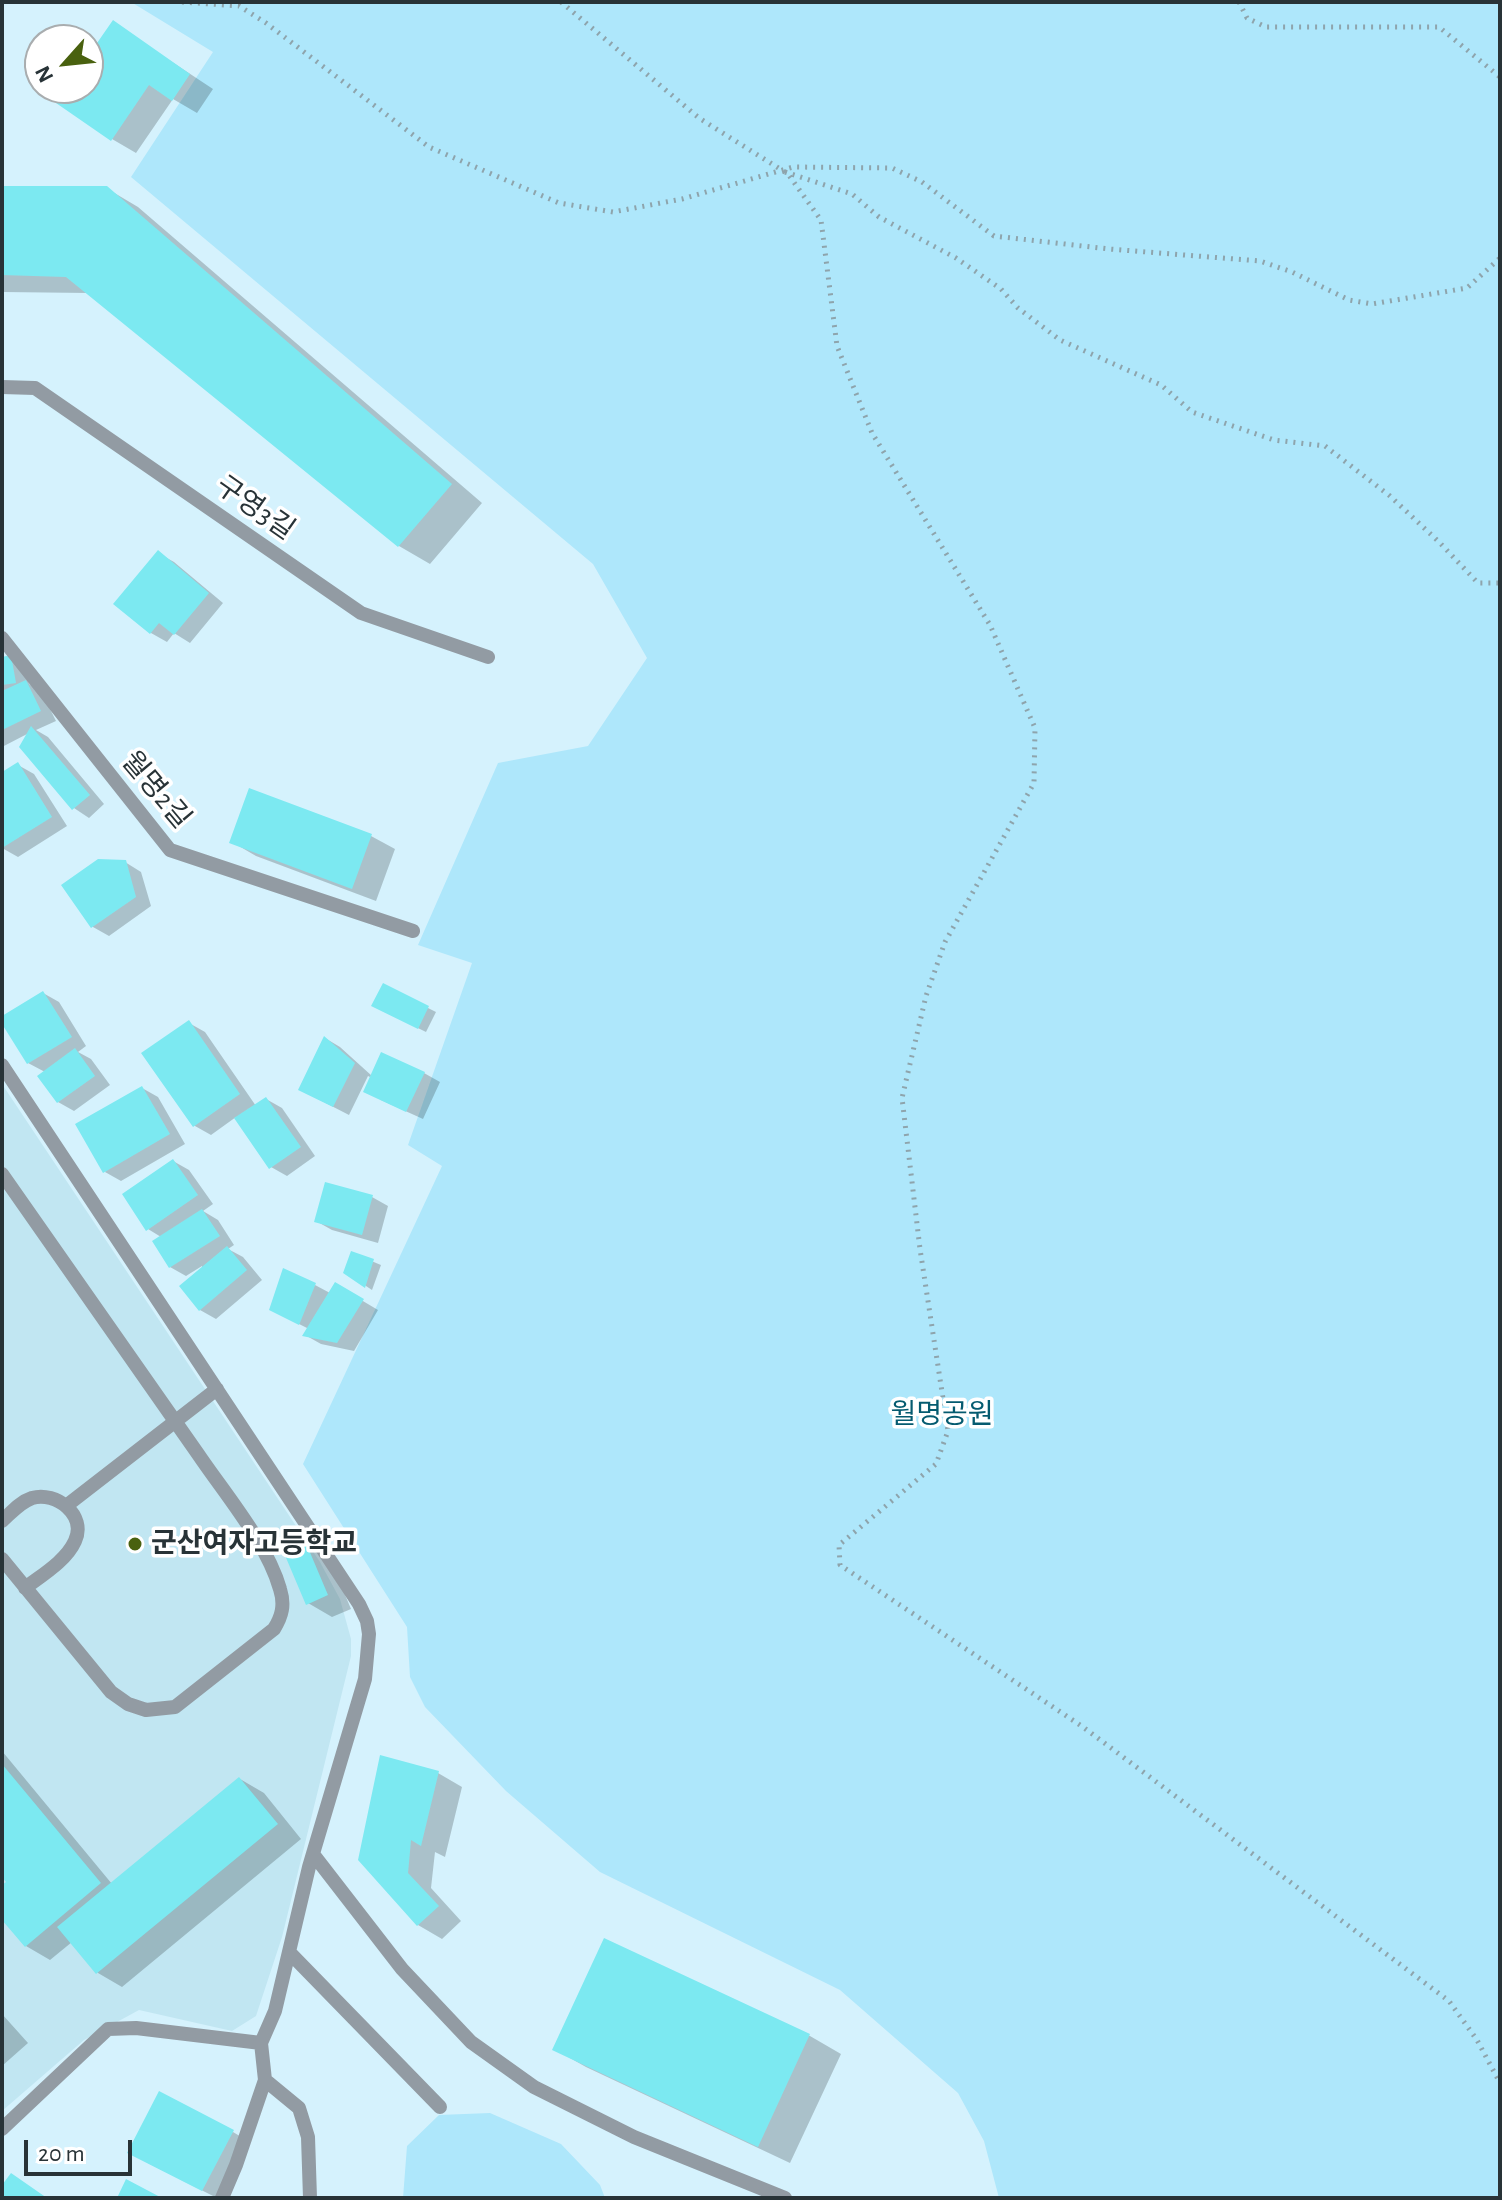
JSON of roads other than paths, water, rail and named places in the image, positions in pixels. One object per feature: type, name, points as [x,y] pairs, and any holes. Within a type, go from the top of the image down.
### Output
[{"type":"lane","name":"구영3길","points":[[2,387],[35,388],[361,613],[488,657]]},
{"type":"lane","name":"월명2길","points":[[2,638],[170,850],[413,931]]},
{"type":"lane","points":[[2,1065],[359,1604],[367,1621],[369,1657],[365,1679],[313,1854],[275,2011],[261,2043],[265,2080],[222,2198]]},
{"type":"lane","points":[[2,1174],[260,1546],[272,1569],[283,1605],[281,1618],[274,1629],[175,1707],[146,1710],[128,1704],[111,1692],[2,1559]]},
{"type":"lane","points":[[66,1506],[217,1389]]},
{"type":"lane","points":[[2,1521],[31,1498],[48,1497],[66,1506],[78,1525],[76,1540],[57,1563],[25,1588]]},
{"type":"lane","points":[[313,1854],[402,1969],[471,2042],[534,2087],[634,2137],[785,2198]]},
{"type":"lane","points":[[289,1952],[440,2107]]},
{"type":"lane","points":[[2,2129],[108,2029],[136,2028],[261,2043]]},
{"type":"lane","points":[[265,2080],[299,2108],[308,2137],[310,2198]]},
{"type":"place","name":"군산여자고등학교","points":[[135,1544]]},
{"type":"park label","name":"월명공원","points":[[942,1415]]}]
